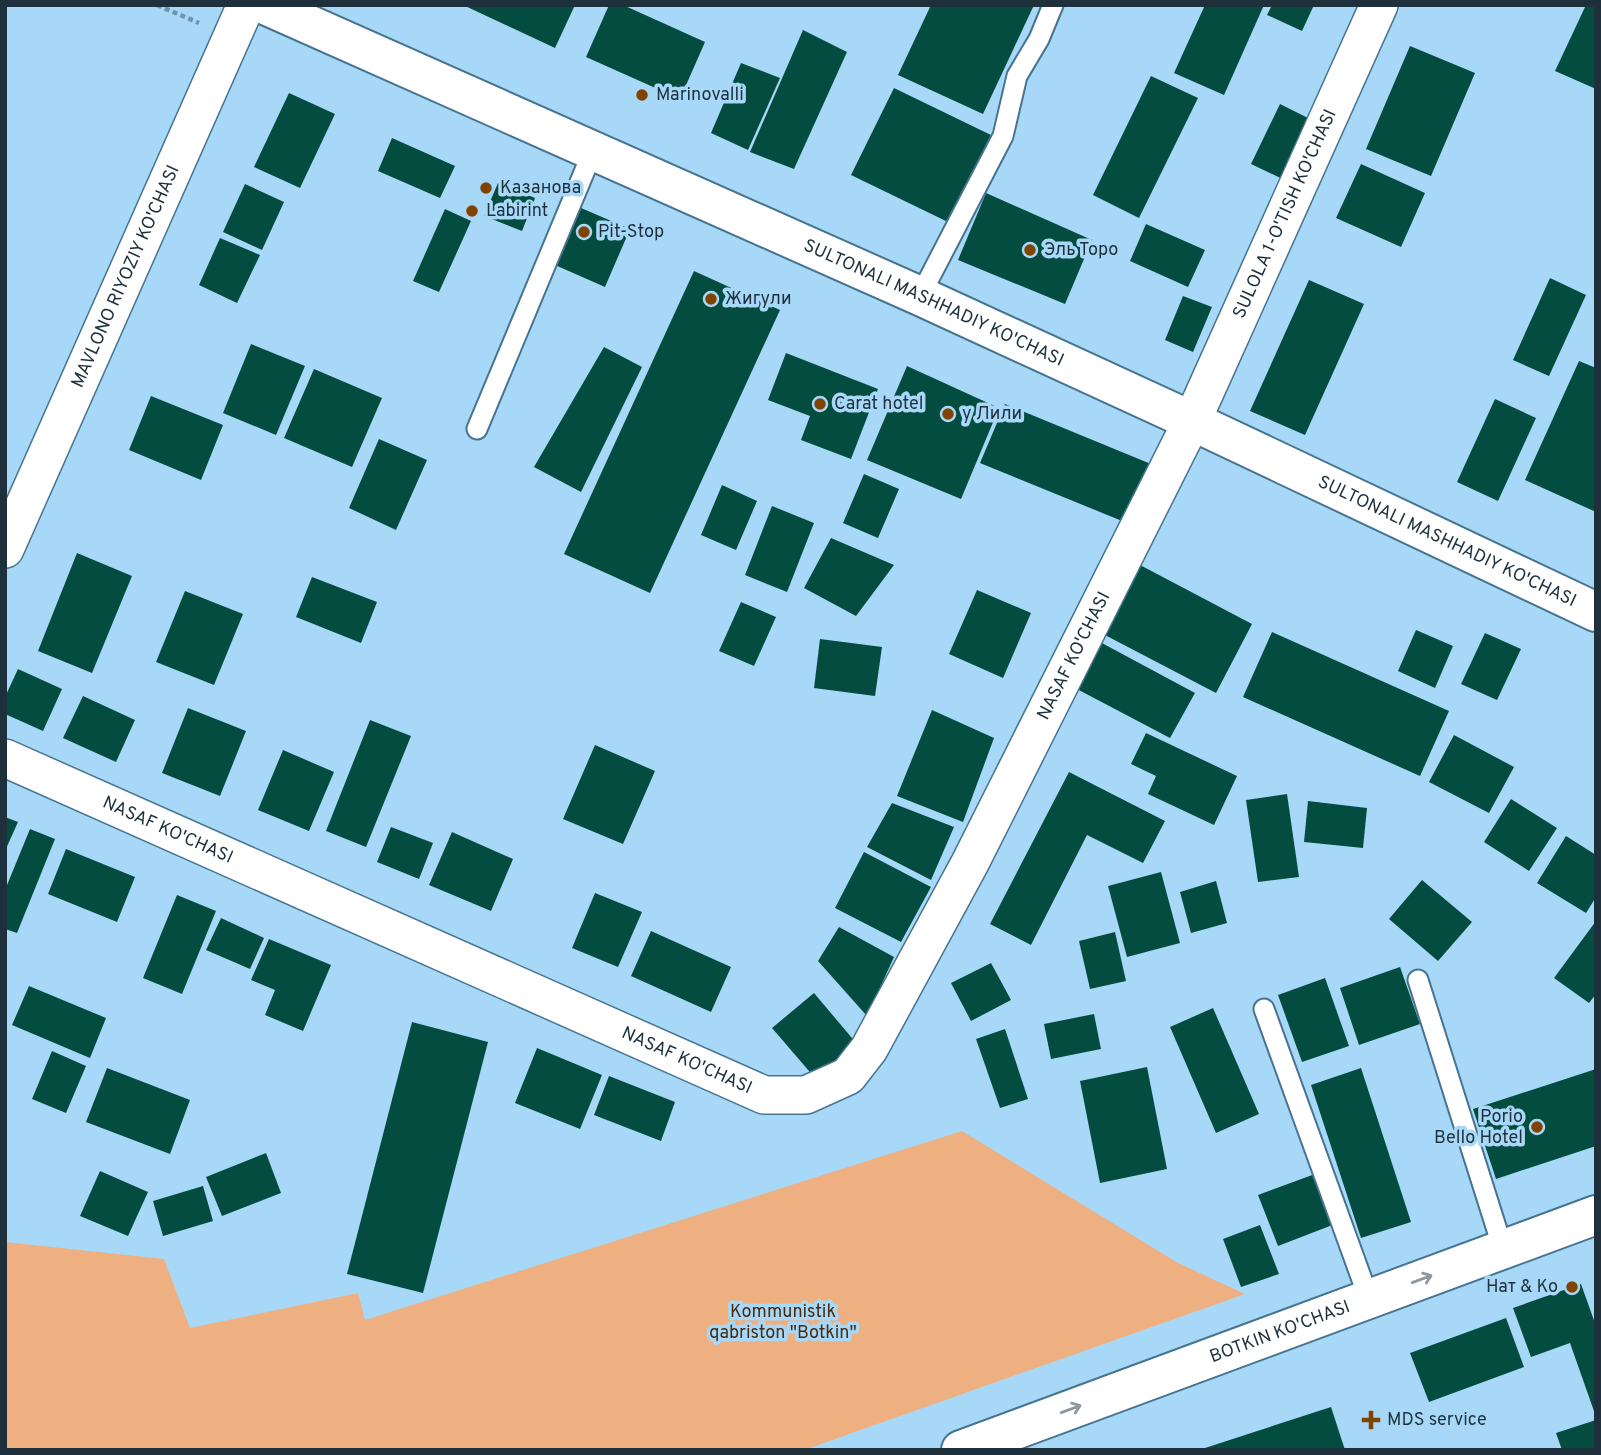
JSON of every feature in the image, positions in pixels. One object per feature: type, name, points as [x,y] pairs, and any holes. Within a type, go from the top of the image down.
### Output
[{"type":"street","name":"SULTONALI MASHHADIY KO'CHASI","points":[[265,5],[920,296],[1596,611]]},
{"type":"street","name":"SULOLA 1-O'TISH KO'CHASI","points":[[1192,421],[1379,5]]},
{"type":"street","name":"MAVLONO RIYOZIY KO'CHASI","points":[[5,549],[239,21]]},
{"type":"street","name":"NASAF KO'CHASI","points":[[5,758],[764,1095],[806,1095],[848,1076],[869,1049],[970,863],[1192,421]]},
{"type":"street","name":"BOTKIN KO'CHASI","points":[[961,1450],[1028,1438],[1369,1298],[1596,1214]]},
{"type":"lane","points":[[920,296],[1003,136],[1017,76],[1039,39],[1053,5]]},
{"type":"lane","points":[[477,429],[593,151]]},
{"type":"lane","points":[[1418,980],[1503,1249]]},
{"type":"lane","points":[[1264,1009],[1369,1298]]},
{"type":"path","points":[[157,5],[239,21]]},
{"type":"green space","name":"Kommunistik qabriston \"Botkin\"","points":[[962,1131],[1178,1263],[1245,1294],[804,1450],[5,1450],[5,1242],[164,1259],[190,1328],[358,1293],[365,1320]]},
{"type":"building","points":[[463,5],[575,5],[555,48]]},
{"type":"building","points":[[609,5],[623,5],[705,42],[680,99],[586,57]]},
{"type":"building","points":[[931,5],[1034,5],[983,114],[898,75]]},
{"type":"building","points":[[1205,5],[1264,5],[1224,95],[1174,73]]},
{"type":"building","points":[[1272,5],[1314,5],[1302,31],[1267,15]]},
{"type":"building","points":[[1586,5],[1596,5],[1596,89],[1555,71]]},
{"type":"building","points":[[803,30],[847,52],[794,169],[750,152]]},
{"type":"building","points":[[1410,46],[1475,73],[1431,176],[1366,149]]},
{"type":"building","points":[[741,63],[780,78],[748,150],[711,133]]},
{"type":"building","points":[[1151,76],[1198,98],[1139,218],[1093,195]]},
{"type":"building","points":[[894,88],[993,136],[950,223],[851,175]]},
{"type":"building","points":[[289,93],[335,114],[300,188],[254,167]]},
{"type":"building","points":[[1280,104],[1318,123],[1289,182],[1251,164]]},
{"type":"building","points":[[392,138],[455,166],[440,198],[378,171]]},
{"type":"building","points":[[1361,164],[1425,193],[1401,247],[1336,218]]},
{"type":"building","points":[[498,183],[535,198],[522,231],[484,216]]},
{"type":"building","points":[[245,184],[284,202],[262,250],[223,232]]},
{"type":"building","points":[[986,193],[1092,240],[1065,304],[958,260]]},
{"type":"building","points":[[581,208],[630,229],[605,287],[555,265]]},
{"type":"building","points":[[445,209],[471,221],[439,292],[413,281]]},
{"type":"building","points":[[1146,224],[1205,250],[1188,287],[1130,261]]},
{"type":"building","points":[[220,238],[260,255],[237,303],[199,285]]},
{"type":"building","points":[[694,271],[780,310],[650,593],[564,554]]},
{"type":"building","points":[[1550,278],[1586,295],[1549,376],[1513,360]]},
{"type":"building","points":[[1309,280],[1364,304],[1305,435],[1250,411]]},
{"type":"building","points":[[1183,296],[1212,307],[1193,352],[1165,340]]},
{"type":"building","points":[[251,344],[305,366],[276,435],[223,413]]},
{"type":"building","points":[[604,347],[642,367],[581,492],[534,467]]},
{"type":"building","points":[[786,353],[878,389],[851,459],[801,440],[810,416],[768,400]]},
{"type":"building","points":[[1579,361],[1596,368],[1596,512],[1525,480]]},
{"type":"building","points":[[907,366],[999,408],[961,499],[867,460]]},
{"type":"building","points":[[314,369],[382,398],[352,467],[284,438]]},
{"type":"building","points":[[151,396],[223,425],[201,480],[129,450]]},
{"type":"building","points":[[1495,399],[1536,418],[1498,501],[1457,482]]},
{"type":"building","points":[[1005,404],[1151,464],[1127,523],[980,463]]},
{"type":"building","points":[[379,439],[427,460],[396,530],[349,508]]},
{"type":"building","points":[[864,474],[899,489],[878,538],[843,523]]},
{"type":"building","points":[[722,485],[757,501],[736,550],[701,535]]},
{"type":"building","points":[[772,506],[814,523],[787,592],[745,575]]},
{"type":"building","points":[[831,538],[894,565],[856,616],[804,588]]},
{"type":"building","points":[[77,553],[132,576],[92,673],[38,651]]},
{"type":"building","points":[[1140,565],[1252,624],[1216,693],[1103,634]]},
{"type":"building","points":[[312,577],[377,602],[361,643],[296,617]]},
{"type":"building","points":[[977,590],[1031,613],[1003,678],[949,654]]},
{"type":"building","points":[[185,591],[243,614],[214,685],[156,662]]},
{"type":"building","points":[[741,602],[776,617],[754,666],[719,651]]},
{"type":"building","points":[[1416,630],[1453,646],[1435,688],[1398,671]]},
{"type":"building","points":[[1272,632],[1449,711],[1420,776],[1243,697]]},
{"type":"building","points":[[1485,633],[1521,649],[1497,700],[1461,684]]},
{"type":"building","points":[[820,639],[882,647],[875,696],[814,688]]},
{"type":"building","points":[[1100,642],[1195,693],[1170,738],[1075,688]]},
{"type":"building","points":[[18,669],[62,689],[43,731],[5,714],[5,697]]},
{"type":"building","points":[[83,696],[135,720],[116,762],[63,738]]},
{"type":"building","points":[[188,708],[246,731],[220,796],[162,773]]},
{"type":"building","points":[[932,710],[994,738],[963,822],[897,796]]},
{"type":"building","points":[[370,720],[411,736],[366,847],[326,831]]},
{"type":"building","points":[[1146,733],[1237,776],[1214,825],[1148,794],[1156,776],[1131,764]]},
{"type":"building","points":[[1454,735],[1514,767],[1489,813],[1429,782]]},
{"type":"building","points":[[595,745],[655,771],[623,844],[563,819]]},
{"type":"building","points":[[283,750],[334,772],[309,831],[258,810]]},
{"type":"building","points":[[1069,772],[1165,821],[1143,863],[1087,835],[1031,945],[990,924]]},
{"type":"building","points":[[1287,794],[1299,877],[1258,882],[1246,800]]},
{"type":"building","points":[[1511,799],[1557,828],[1529,871],[1484,842]]},
{"type":"building","points":[[1308,801],[1367,808],[1363,848],[1304,842]]},
{"type":"building","points":[[892,803],[954,827],[931,880],[867,847]]},
{"type":"building","points":[[5,817],[18,822],[5,851]]},
{"type":"building","points":[[391,827],[433,843],[419,879],[377,862]]},
{"type":"building","points":[[30,829],[55,839],[17,933],[5,929],[5,890]]},
{"type":"building","points":[[452,832],[513,859],[491,911],[429,885]]},
{"type":"building","points":[[1566,836],[1596,855],[1596,897],[1586,913],[1537,883]]},
{"type":"building","points":[[66,849],[135,877],[117,922],[48,894]]},
{"type":"building","points":[[864,852],[931,887],[901,942],[835,908]]},
{"type":"building","points":[[1161,872],[1180,943],[1127,957],[1108,886]]},
{"type":"building","points":[[1422,880],[1472,922],[1438,961],[1389,919]]},
{"type":"building","points":[[1216,881],[1227,923],[1191,933],[1180,892]]},
{"type":"building","points":[[595,893],[642,912],[618,967],[572,948]]},
{"type":"building","points":[[177,895],[216,911],[182,994],[143,978]]},
{"type":"building","points":[[221,918],[264,938],[250,969],[206,950]]},
{"type":"building","points":[[1596,921],[1596,994],[1589,1003],[1554,978]]},
{"type":"building","points":[[839,927],[894,957],[867,1016],[818,961]]},
{"type":"building","points":[[651,931],[731,967],[711,1012],[631,976]]},
{"type":"building","points":[[1115,932],[1126,981],[1090,989],[1079,941]]},
{"type":"building","points":[[269,939],[331,965],[303,1031],[265,1015],[275,990],[251,980]]},
{"type":"building","points":[[991,963],[1011,1000],[971,1021],[951,983]]},
{"type":"building","points":[[1400,967],[1420,1024],[1359,1045],[1340,988]]},
{"type":"building","points":[[1325,978],[1349,1046],[1302,1062],[1278,995]]},
{"type":"building","points":[[29,986],[106,1018],[90,1058],[12,1025]]},
{"type":"building","points":[[814,993],[857,1044],[815,1078],[772,1028]]},
{"type":"building","points":[[1213,1008],[1259,1114],[1216,1133],[1170,1027]]},
{"type":"building","points":[[1094,1014],[1101,1049],[1051,1059],[1044,1024]]},
{"type":"building","points":[[412,1022],[488,1042],[423,1293],[347,1274]]},
{"type":"building","points":[[1005,1029],[1028,1099],[1000,1108],[976,1039]]},
{"type":"building","points":[[537,1048],[602,1075],[580,1129],[515,1103]]},
{"type":"building","points":[[52,1051],[86,1066],[66,1113],[32,1099]]},
{"type":"building","points":[[1147,1067],[1167,1169],[1100,1183],[1080,1081]]},
{"type":"building","points":[[107,1068],[190,1100],[170,1154],[86,1122]]},
{"type":"building","points":[[1361,1068],[1411,1222],[1361,1238],[1311,1085]]},
{"type":"building","name":"Porio Bello Hotel","points":[[1596,1069],[1596,1146],[1496,1179],[1473,1109]]},
{"type":"building","points":[[609,1076],[675,1102],[661,1141],[594,1115]]},
{"type":"building","points":[[266,1153],[281,1193],[222,1216],[206,1177]]},
{"type":"building","points":[[100,1171],[148,1192],[128,1236],[80,1216]]},
{"type":"building","points":[[1315,1174],[1335,1224],[1278,1246],[1258,1195]]},
{"type":"building","points":[[203,1186],[213,1221],[163,1236],[153,1201]]},
{"type":"building","points":[[1260,1225],[1279,1274],[1241,1287],[1223,1239]]},
{"type":"building","points":[[1581,1284],[1596,1326],[1595,1414],[1570,1343],[1531,1357],[1513,1308]]},
{"type":"building","points":[[1506,1318],[1524,1367],[1429,1402],[1410,1353]]},
{"type":"building","points":[[1331,1407],[1345,1450],[1202,1450],[1202,1449]]},
{"type":"building","points":[[1596,1420],[1596,1450],[1562,1450],[1556,1433]]},
{"type":"place","name":"Marinovalli","points":[[642,95]]},
{"type":"place","name":"Казанова","points":[[486,188]]},
{"type":"place","name":"Labirint","points":[[472,211]]},
{"type":"place","name":"Pit-Stop","points":[[584,232]]},
{"type":"place","name":"Эль Торо","points":[[1030,250]]},
{"type":"place","name":"Жигули","points":[[711,299]]},
{"type":"place","name":"Carat hotel","points":[[820,404]]},
{"type":"place","name":"у Лили","points":[[948,414]]},
{"type":"place","name":"Porio Bello Hotel","points":[[1537,1127]]},
{"type":"place","name":"Нат & Ко","points":[[1572,1287]]},
{"type":"place","name":"MDS service","points":[[1371,1420]]}]
